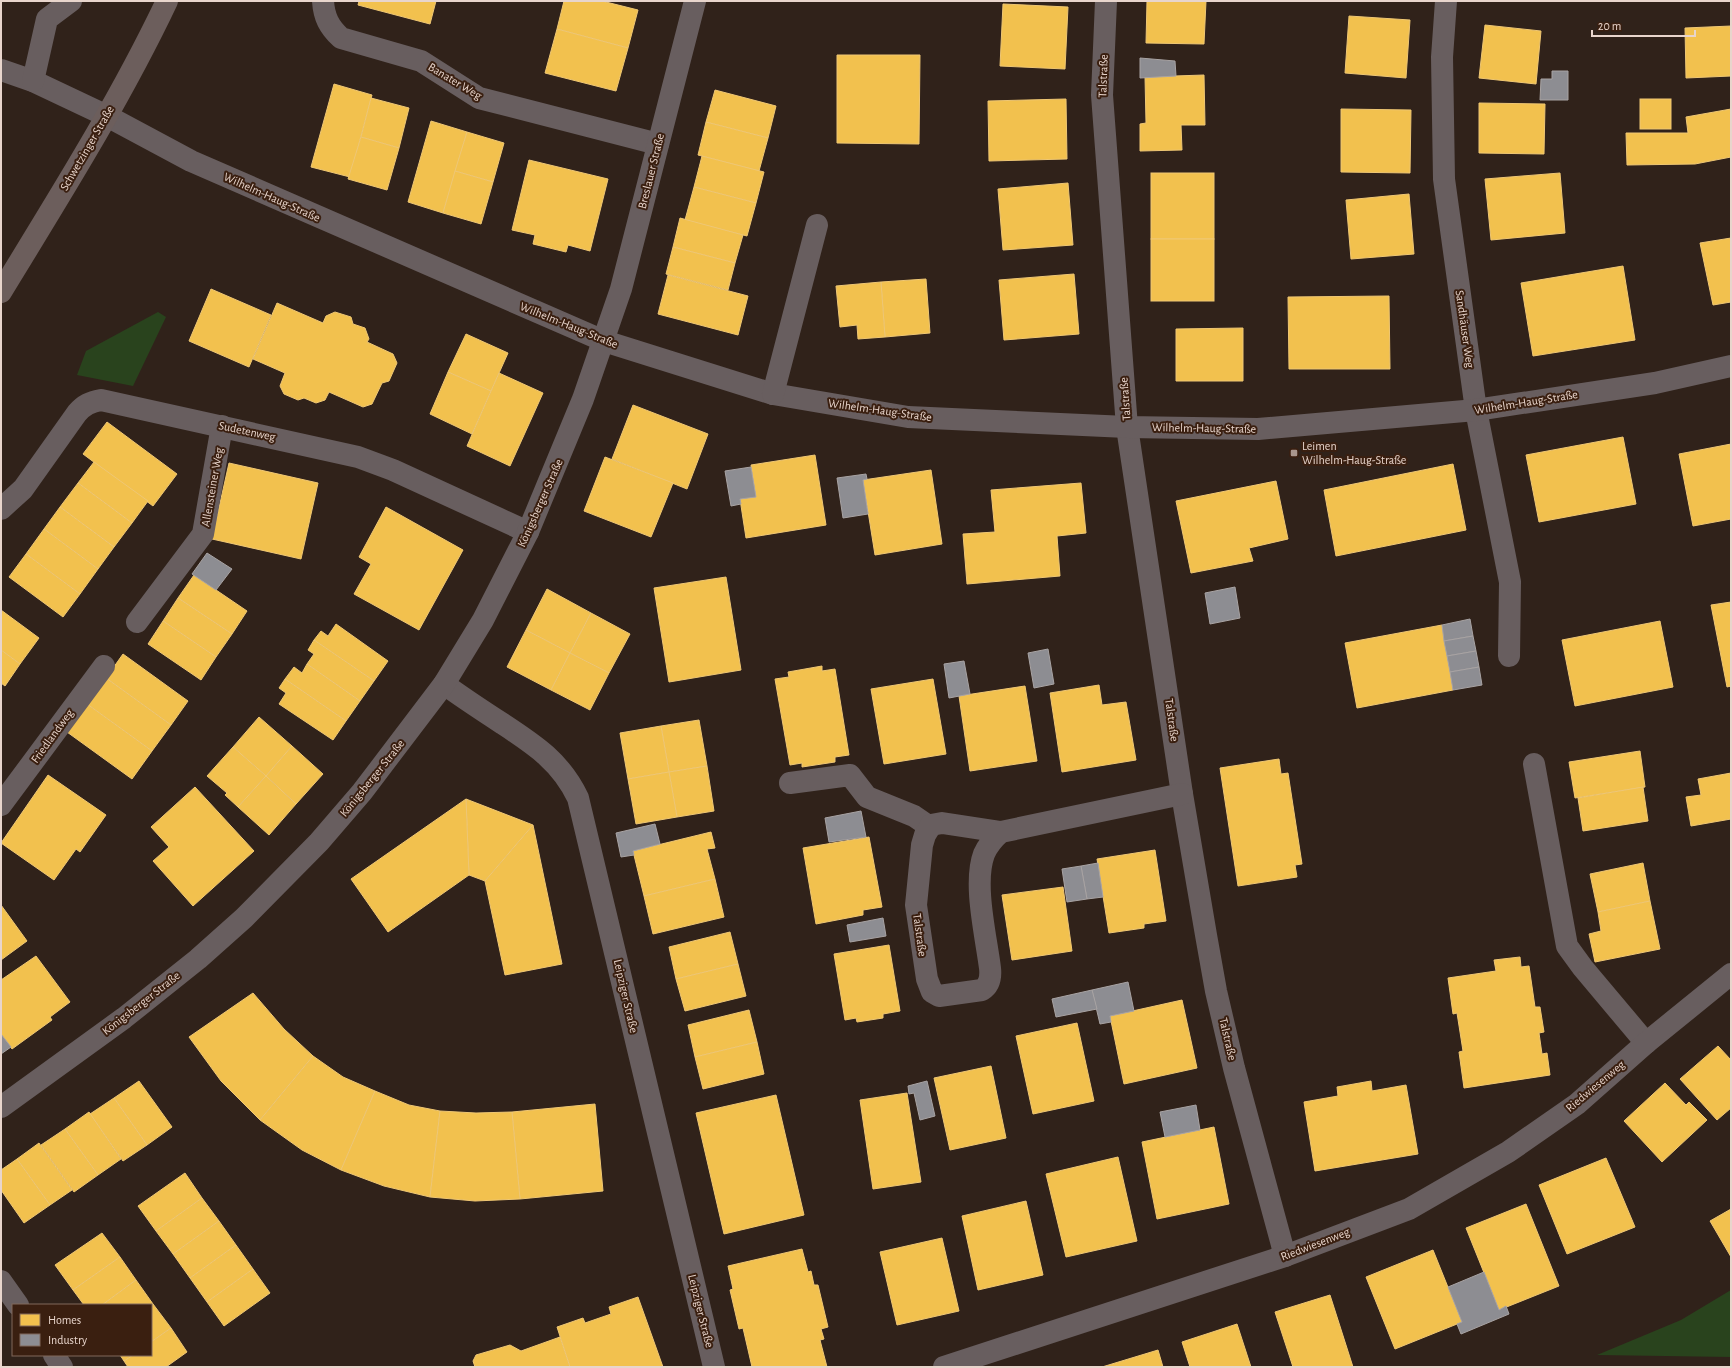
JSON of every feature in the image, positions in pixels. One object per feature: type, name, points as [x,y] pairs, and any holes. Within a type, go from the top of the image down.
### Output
[{"type":"main road","name":"Schwetzinger Straße","points":[[1,292],[71,179],[106,116],[166,1]]},
{"type":"street","points":[[33,81],[47,19],[71,1]]},
{"type":"street","name":"Banater Weg","points":[[323,1],[327,22],[341,38],[421,60],[479,98],[658,144]]},
{"type":"street","name":"Breslauer Straße","points":[[604,341],[621,289],[695,1]]},
{"type":"street","name":"Talstraße","points":[[1106,1],[1102,95],[1127,427],[1182,794],[1216,991],[1234,1068],[1285,1256]]},
{"type":"street","name":"Sandhäuser Weg","points":[[1446,1],[1442,57],[1444,179],[1476,410],[1510,582],[1509,656]]},
{"type":"street","name":"Wilhelm-Haug-Straße","points":[[1,70],[33,81],[106,116],[205,168],[604,341],[773,394],[908,417],[1127,427],[1258,429],[1476,410],[1655,383],[1731,366]]},
{"type":"street","points":[[773,394],[817,225]]},
{"type":"street","name":"Königsberger Straße","points":[[2,1103],[124,1018],[198,959],[244,918],[319,842],[362,792],[444,684],[482,620],[528,532],[564,447],[604,341]]},
{"type":"street","name":"Sudetenweg","points":[[1,509],[23,490],[83,406],[91,402],[101,400],[358,457],[393,470],[528,532]]},
{"type":"street","name":"Allensteiner Weg","points":[[137,622],[203,534],[222,426]]},
{"type":"street","name":"Friedlandweg","points":[[1,805],[104,666]]},
{"type":"street","name":"Leipziger Straße","points":[[444,684],[536,746],[550,758],[572,785],[578,798],[714,1367]]},
{"type":"street","points":[[1534,764],[1567,946],[1583,968],[1646,1042]]},
{"type":"street","points":[[790,783],[850,775],[867,796],[914,816],[930,827],[936,823],[942,823],[1001,832],[1182,794]]},
{"type":"street","name":"Talstraße","points":[[930,827],[925,835],[922,845],[916,904],[927,979],[932,992],[939,996],[982,990],[987,987],[989,982],[990,968],[979,884],[984,855],[992,839],[1001,832]]},
{"type":"street","name":"Riedwiesenweg","points":[[944,1367],[1285,1256],[1409,1209],[1508,1152],[1576,1104],[1646,1042],[1731,974]]},
{"type":"street","points":[[1,1281],[17,1304]]},
{"type":"street","points":[[55,1356],[62,1367]]},
{"type":"green space","points":[[158,312],[166,317],[133,386],[77,375],[86,351]]},
{"type":"green space","points":[[1731,1290],[1731,1357],[1597,1355],[1681,1320]]},
{"type":"building: Homes","points":[[359,1],[436,1],[430,24],[358,5]]},
{"type":"building: Homes","points":[[564,1],[602,1],[638,10],[628,48],[557,29]]},
{"type":"building: Homes","points":[[1147,1],[1206,1],[1204,44],[1146,43]]},
{"type":"building: Homes","points":[[1003,4],[1068,7],[1065,69],[1000,66]]},
{"type":"building: Homes","points":[[1349,16],[1410,20],[1406,78],[1345,73]]},
{"type":"building: Homes","points":[[1485,25],[1541,31],[1536,84],[1479,78]]},
{"type":"building: Homes","points":[[1731,26],[1731,76],[1686,78],[1685,28]]},
{"type":"building: Homes","points":[[557,29],[628,48],[616,91],[545,73]]},
{"type":"building: Homes","points":[[837,55],[920,55],[919,144],[837,143]]},
{"type":"building: Homes","points":[[1204,75],[1205,125],[1181,125],[1182,150],[1140,151],[1140,124],[1146,123],[1145,77]]},
{"type":"building: Homes","points":[[334,84],[372,95],[350,177],[311,167]]},
{"type":"building: Homes","points":[[715,90],[776,106],[768,138],[706,122]]},
{"type":"building: Homes","points":[[371,98],[409,108],[399,148],[361,137]]},
{"type":"building: Homes","points":[[1066,99],[1067,159],[989,161],[988,101]]},
{"type":"building: Homes","points":[[1640,99],[1671,99],[1671,129],[1640,129]]},
{"type":"building: Homes","points":[[1479,103],[1545,104],[1544,154],[1479,153]]},
{"type":"building: Homes","points":[[1341,109],[1411,110],[1410,173],[1341,172]]},
{"type":"building: Homes","points":[[1731,109],[1731,157],[1695,164],[1627,165],[1626,133],[1688,133],[1686,117]]},
{"type":"building: Homes","points":[[431,121],[467,132],[443,213],[408,202]]},
{"type":"building: Homes","points":[[706,122],[768,138],[759,171],[698,155]]},
{"type":"building: Homes","points":[[467,132],[504,143],[493,182],[455,171]]},
{"type":"building: Homes","points":[[361,137],[399,148],[387,190],[348,179]]},
{"type":"building: Homes","points":[[702,156],[764,172],[756,203],[694,187]]},
{"type":"building: Homes","points":[[529,160],[608,179],[590,251],[568,245],[566,252],[533,244],[535,235],[512,230]]},
{"type":"building: Homes","points":[[455,171],[493,182],[481,224],[443,213]]},
{"type":"building: Homes","points":[[1151,173],[1214,173],[1214,239],[1151,239]]},
{"type":"building: Homes","points":[[1560,173],[1565,233],[1491,240],[1485,179]]},
{"type":"building: Homes","points":[[1068,183],[1073,245],[1003,250],[998,189]]},
{"type":"building: Homes","points":[[694,187],[756,203],[747,236],[685,220]]},
{"type":"building: Homes","points":[[1409,194],[1414,254],[1351,259],[1346,200]]},
{"type":"building: Homes","points":[[680,218],[743,235],[735,263],[673,247]]},
{"type":"building: Homes","points":[[1731,238],[1731,302],[1713,305],[1700,243]]},
{"type":"building: Homes","points":[[1151,239],[1214,239],[1214,301],[1151,301]]},
{"type":"building: Homes","points":[[673,247],[735,263],[728,290],[666,274]]},
{"type":"building: Homes","points":[[1623,266],[1635,340],[1533,356],[1521,283]]},
{"type":"building: Homes","points":[[1074,274],[1079,334],[1004,340],[999,280]]},
{"type":"building: Homes","points":[[668,275],[748,296],[738,335],[658,314]]},
{"type":"building: Homes","points":[[926,279],[930,333],[885,337],[881,282]]},
{"type":"building: Homes","points":[[881,282],[885,337],[858,339],[857,325],[840,327],[836,286]]},
{"type":"building: Homes","points":[[211,289],[271,315],[249,367],[189,341]]},
{"type":"building: Homes","points":[[1389,296],[1390,369],[1289,369],[1288,297]]},
{"type":"building: Homes","points":[[277,303],[323,323],[326,316],[335,312],[351,317],[353,324],[365,328],[369,339],[367,342],[393,354],[397,363],[389,381],[382,383],[372,404],[363,407],[329,392],[325,400],[316,403],[304,398],[298,400],[284,394],[280,386],[285,373],[253,359]]},
{"type":"building: Homes","points":[[1243,328],[1243,381],[1176,381],[1176,329]]},
{"type":"building: Homes","points":[[466,334],[508,353],[491,391],[448,372]]},
{"type":"building: Homes","points":[[448,372],[491,391],[472,434],[430,414]]},
{"type":"building: Homes","points":[[499,373],[543,393],[510,466],[467,446]]},
{"type":"building: Homes","points":[[633,405],[708,434],[687,489],[612,459]]},
{"type":"building: Homes","points":[[107,422],[177,474],[153,506],[83,454]]},
{"type":"building: Homes","points":[[1623,437],[1636,504],[1539,522],[1526,455]]},
{"type":"building: Homes","points":[[1731,444],[1731,519],[1693,526],[1679,454]]},
{"type":"building: Homes","points":[[815,455],[826,525],[746,538],[740,499],[756,497],[751,465]]},
{"type":"building: Homes","points":[[605,457],[673,483],[651,537],[584,511]]},
{"type":"building: Homes","points":[[94,462],[148,501],[132,523],[78,483]]},
{"type":"building: Homes","points":[[229,463],[318,483],[301,559],[212,539]]},
{"type":"building: Homes","points":[[1453,464],[1466,530],[1336,556],[1324,490]]},
{"type":"building: Homes","points":[[931,470],[942,544],[875,555],[863,480]]},
{"type":"building: Homes","points":[[1276,481],[1288,539],[1249,548],[1253,561],[1191,573],[1176,501]]},
{"type":"building: Homes","points":[[78,483],[132,523],[114,547],[60,507]]},
{"type":"building: Homes","points":[[1081,483],[1086,533],[1057,536],[1060,576],[967,584],[963,534],[995,532],[991,490]]},
{"type":"building: Homes","points":[[60,507],[114,547],[98,569],[44,529]]},
{"type":"building: Homes","points":[[386,507],[463,550],[419,630],[354,594],[371,564],[359,557]]},
{"type":"building: Homes","points":[[44,529],[98,569],[80,594],[26,554]]},
{"type":"building: Homes","points":[[26,554],[80,594],[63,617],[9,577]]},
{"type":"building: Homes","points":[[194,575],[247,611],[232,634],[178,598]]},
{"type":"building: Homes","points":[[726,577],[741,670],[669,682],[654,588]]},
{"type":"building: Homes","points":[[547,589],[591,613],[570,653],[526,630]]},
{"type":"building: Homes","points":[[178,598],[232,634],[216,657],[163,621]]},
{"type":"building: Homes","points":[[1731,602],[1731,686],[1727,687],[1711,605]]},
{"type":"building: Homes","points":[[1,610],[39,638],[20,664],[1,650]]},
{"type":"building: Homes","points":[[591,613],[630,634],[609,673],[570,653]]},
{"type":"building: Homes","points":[[163,621],[216,657],[201,680],[148,644]]},
{"type":"building: Homes","points":[[1660,621],[1673,687],[1575,706],[1562,640]]},
{"type":"building: Homes","points":[[336,624],[388,661],[374,681],[314,640],[321,631],[328,636]]},
{"type":"building: Homes","points":[[1442,625],[1453,690],[1357,708],[1345,643]]},
{"type":"building: Homes","points":[[526,630],[570,653],[551,690],[507,667]]},
{"type":"building: Homes","points":[[314,640],[374,681],[360,701],[307,664],[314,654],[308,650]]},
{"type":"building: Homes","points":[[1,650],[20,664],[5,686],[1,683]]},
{"type":"building: Homes","points":[[570,653],[609,673],[590,710],[551,690]]},
{"type":"building: Homes","points":[[123,654],[188,701],[171,725],[106,678]]},
{"type":"building: Homes","points":[[307,664],[360,701],[346,721],[285,679],[294,667],[302,673]]},
{"type":"building: Homes","points":[[822,666],[822,671],[835,669],[849,755],[835,757],[835,762],[802,767],[802,763],[790,765],[775,679],[789,677],[788,672]]},
{"type":"building: Homes","points":[[106,678],[171,725],[152,751],[87,704]]},
{"type":"building: Homes","points":[[285,679],[346,721],[333,740],[279,704],[286,693],[279,688]]},
{"type":"building: Homes","points":[[933,679],[946,754],[884,764],[871,689]]},
{"type":"building: Homes","points":[[1099,685],[1102,705],[1126,702],[1136,760],[1062,772],[1050,693]]},
{"type":"building: Homes","points":[[1025,686],[1037,761],[970,771],[959,696]]},
{"type":"building: Homes","points":[[87,704],[152,751],[132,779],[67,732]]},
{"type":"building: Homes","points":[[259,717],[292,746],[266,776],[233,747]]},
{"type":"building: Homes","points":[[699,720],[707,766],[669,772],[661,726]]},
{"type":"building: Homes","points":[[661,726],[669,772],[628,779],[620,733]]},
{"type":"building: Homes","points":[[292,746],[323,774],[296,804],[266,776]]},
{"type":"building: Homes","points":[[233,747],[266,776],[238,807],[225,795],[227,793],[207,776]]},
{"type":"building: Homes","points":[[1640,751],[1645,787],[1575,798],[1569,762]]},
{"type":"building: Homes","points":[[1279,759],[1281,774],[1288,773],[1302,864],[1295,865],[1297,877],[1238,886],[1220,768]]},
{"type":"building: Homes","points":[[707,766],[714,811],[677,817],[669,772]]},
{"type":"building: Homes","points":[[669,772],[677,817],[636,824],[628,779]]},
{"type":"building: Homes","points":[[1731,773],[1731,819],[1691,826],[1686,797],[1701,795],[1698,779]]},
{"type":"building: Homes","points":[[48,775],[106,815],[80,852],[76,849],[54,880],[1,843]]},
{"type":"building: Homes","points":[[266,776],[296,804],[269,835],[238,807]]},
{"type":"building: Homes","points":[[195,787],[254,851],[193,906],[153,861],[169,847],[151,827]]},
{"type":"building: Homes","points":[[1643,787],[1648,821],[1583,831],[1578,798]]},
{"type":"building: Homes","points":[[466,799],[533,825],[485,881],[469,875]]},
{"type":"building: Homes","points":[[466,799],[469,875],[388,932],[351,879]]},
{"type":"building: Homes","points":[[533,825],[562,964],[505,975],[485,881]]},
{"type":"building: Homes","points":[[711,832],[715,848],[707,849],[715,879],[644,896],[633,851]]},
{"type":"building: Homes","points":[[869,837],[882,907],[863,910],[863,915],[816,924],[803,848]]},
{"type":"building: Homes","points":[[1155,850],[1166,921],[1144,924],[1144,928],[1109,933],[1097,859]]},
{"type":"building: Homes","points":[[1643,863],[1650,901],[1598,912],[1590,874]]},
{"type":"building: Homes","points":[[715,879],[724,917],[653,934],[644,896]]},
{"type":"building: Homes","points":[[1063,887],[1072,951],[1012,960],[1002,895]]},
{"type":"building: Homes","points":[[1650,901],[1660,949],[1595,962],[1589,934],[1601,931],[1598,912]]},
{"type":"building: Homes","points":[[1,905],[27,941],[1,960]]},
{"type":"building: Homes","points":[[730,932],[738,964],[676,979],[669,947]]},
{"type":"building: Homes","points":[[889,945],[900,1011],[883,1014],[883,1018],[857,1022],[856,1018],[845,1020],[834,954]]},
{"type":"building: Homes","points":[[36,956],[70,1002],[50,1017],[52,1020],[12,1049],[1,1034],[1,980]]},
{"type":"building: Homes","points":[[1520,957],[1521,967],[1529,966],[1535,1007],[1540,1007],[1544,1032],[1539,1033],[1542,1054],[1547,1053],[1550,1075],[1464,1088],[1459,1052],[1463,1051],[1457,1013],[1453,1014],[1448,978],[1496,971],[1494,960]]},
{"type":"building: Homes","points":[[738,964],[746,996],[685,1011],[676,979]]},
{"type":"building: Homes","points":[[253,993],[284,1029],[313,1056],[260,1120],[221,1081],[189,1037]]},
{"type":"building: Homes","points":[[1182,1000],[1197,1068],[1124,1084],[1110,1016]]},
{"type":"building: Homes","points":[[749,1010],[757,1042],[695,1057],[688,1025]]},
{"type":"building: Homes","points":[[1077,1023],[1094,1101],[1033,1114],[1016,1036]]},
{"type":"building: Homes","points":[[757,1042],[764,1074],[703,1089],[695,1057]]},
{"type":"building: Homes","points":[[1718,1046],[1731,1060],[1731,1108],[1717,1120],[1680,1079]]},
{"type":"building: Homes","points":[[313,1056],[343,1077],[375,1091],[341,1170],[302,1150],[260,1120]]},
{"type":"building: Homes","points":[[991,1066],[1006,1138],[950,1150],[934,1078]]},
{"type":"building: Homes","points":[[139,1081],[172,1127],[147,1145],[114,1098]]},
{"type":"building: Homes","points":[[1371,1081],[1372,1091],[1406,1085],[1418,1154],[1315,1171],[1304,1102],[1338,1096],[1337,1087]]},
{"type":"building: Homes","points":[[1665,1083],[1686,1105],[1689,1102],[1707,1120],[1662,1162],[1624,1121]]},
{"type":"building: Homes","points":[[375,1091],[409,1105],[440,1111],[430,1197],[384,1186],[341,1170]]},
{"type":"building: Homes","points":[[907,1093],[921,1182],[873,1189],[860,1100]]},
{"type":"building: Homes","points":[[776,1095],[804,1215],[724,1234],[696,1113]]},
{"type":"building: Homes","points":[[114,1098],[147,1145],[123,1161],[90,1114]]},
{"type":"building: Homes","points":[[595,1104],[603,1191],[520,1199],[512,1112]]},
{"type":"building: Homes","points":[[440,1111],[476,1113],[512,1112],[520,1199],[475,1201],[430,1197]]},
{"type":"building: Homes","points":[[89,1112],[121,1159],[98,1175],[65,1129]]},
{"type":"building: Homes","points":[[1214,1127],[1229,1204],[1157,1219],[1142,1142]]},
{"type":"building: Homes","points":[[65,1129],[98,1175],[74,1192],[41,1145]]},
{"type":"building: Homes","points":[[39,1143],[72,1190],[50,1205],[17,1159]]},
{"type":"building: Homes","points":[[1118,1157],[1137,1241],[1066,1257],[1046,1174]]},
{"type":"building: Homes","points":[[1606,1158],[1635,1227],[1567,1254],[1539,1185]]},
{"type":"building: Homes","points":[[17,1159],[50,1205],[24,1223],[1,1190],[1,1170]]},
{"type":"building: Homes","points":[[185,1173],[202,1198],[156,1231],[138,1206]]},
{"type":"building: Homes","points":[[202,1198],[219,1221],[173,1254],[156,1231]]},
{"type":"building: Homes","points":[[1026,1201],[1043,1275],[978,1290],[962,1216]]},
{"type":"building: Homes","points":[[1526,1204],[1559,1286],[1499,1310],[1466,1228]]},
{"type":"building: Homes","points":[[1731,1209],[1731,1257],[1710,1221]]},
{"type":"building: Homes","points":[[219,1221],[236,1245],[190,1278],[173,1254]]},
{"type":"building: Homes","points":[[102,1233],[120,1257],[73,1290],[55,1265]]},
{"type":"building: Homes","points":[[942,1238],[959,1311],[897,1325],[880,1252]]},
{"type":"building: Homes","points":[[236,1245],[253,1269],[207,1302],[190,1278]]},
{"type":"building: Homes","points":[[802,1249],[808,1272],[811,1271],[814,1285],[818,1285],[828,1327],[821,1329],[824,1339],[820,1340],[827,1367],[752,1367],[743,1328],[739,1329],[730,1290],[733,1289],[728,1266]]},
{"type":"building: Homes","points":[[1433,1250],[1462,1322],[1395,1349],[1366,1277]]},
{"type":"building: Homes","points":[[120,1257],[136,1280],[103,1304],[83,1304],[73,1290]]},
{"type":"building: Homes","points":[[253,1269],[270,1293],[224,1326],[207,1302]]},
{"type":"building: Homes","points":[[136,1280],[153,1304],[152,1304],[103,1304]]},
{"type":"building: Homes","points":[[1330,1295],[1353,1367],[1293,1367],[1275,1312]]},
{"type":"building: Homes","points":[[638,1297],[663,1367],[570,1367],[557,1327],[583,1318],[585,1323],[611,1314],[609,1307]]},
{"type":"building: Homes","points":[[152,1304],[171,1328],[152,1341]]},
{"type":"building: Homes","points":[[1237,1324],[1251,1367],[1190,1367],[1182,1342]]},
{"type":"building: Homes","points":[[171,1328],[187,1352],[166,1367],[128,1367],[124,1361],[132,1356],[152,1356],[152,1341]]},
{"type":"building: Homes","points":[[560,1337],[570,1367],[475,1367],[473,1361],[476,1355],[510,1345],[521,1351]]},
{"type":"building: Homes","points":[[1158,1350],[1163,1367],[1102,1367]]},
{"type":"building: Homes","points":[[121,1356],[132,1356],[124,1361]]},
{"type":"building: Industry","points":[[1140,58],[1175,61],[1176,76],[1140,78]]},
{"type":"building: Industry","points":[[1552,71],[1568,71],[1568,100],[1540,100],[1541,79],[1552,79]]},
{"type":"building: Industry","points":[[751,467],[756,497],[740,499],[741,504],[731,506],[725,471]]},
{"type":"building: Industry","points":[[866,474],[867,479],[863,480],[868,514],[843,518],[837,478]]},
{"type":"building: Industry","points":[[207,553],[232,569],[216,590],[192,574]]},
{"type":"building: Industry","points":[[1235,587],[1240,618],[1210,624],[1205,593]]},
{"type":"building: Industry","points":[[1470,619],[1473,636],[1444,641],[1442,625]]},
{"type":"building: Industry","points":[[1473,636],[1476,651],[1447,656],[1444,641]]},
{"type":"building: Industry","points":[[1048,649],[1054,684],[1034,688],[1028,653]]},
{"type":"building: Industry","points":[[1476,651],[1479,667],[1450,672],[1447,656]]},
{"type":"building: Industry","points":[[964,661],[970,694],[949,698],[944,664]]},
{"type":"building: Industry","points":[[1479,667],[1482,685],[1453,690],[1450,672]]},
{"type":"building: Industry","points":[[861,811],[866,837],[829,842],[825,818]]},
{"type":"building: Industry","points":[[655,824],[660,844],[633,851],[634,855],[621,857],[616,833]]},
{"type":"building: Industry","points":[[1098,863],[1103,897],[1087,899],[1081,866]]},
{"type":"building: Industry","points":[[1081,866],[1087,899],[1067,902],[1062,869]]},
{"type":"building: Industry","points":[[883,918],[886,936],[850,942],[847,925]]},
{"type":"building: Industry","points":[[1128,982],[1134,1011],[1110,1016],[1111,1022],[1100,1024],[1092,990]]},
{"type":"building: Industry","points":[[1092,990],[1097,1009],[1056,1017],[1052,999]]},
{"type":"building: Industry","points":[[1,1034],[11,1047],[1,1054]]},
{"type":"building: Industry","points":[[927,1081],[935,1116],[920,1120],[914,1093],[909,1094],[908,1086]]},
{"type":"building: Industry","points":[[1196,1105],[1200,1130],[1165,1137],[1160,1112]]},
{"type":"building: Industry","points":[[1484,1272],[1499,1310],[1506,1306],[1509,1314],[1461,1334],[1457,1324],[1462,1322],[1448,1287]]},
{"type":"place","name":"Leimen Wilhelm-Haug-Straße","points":[[1294,453]]}]
